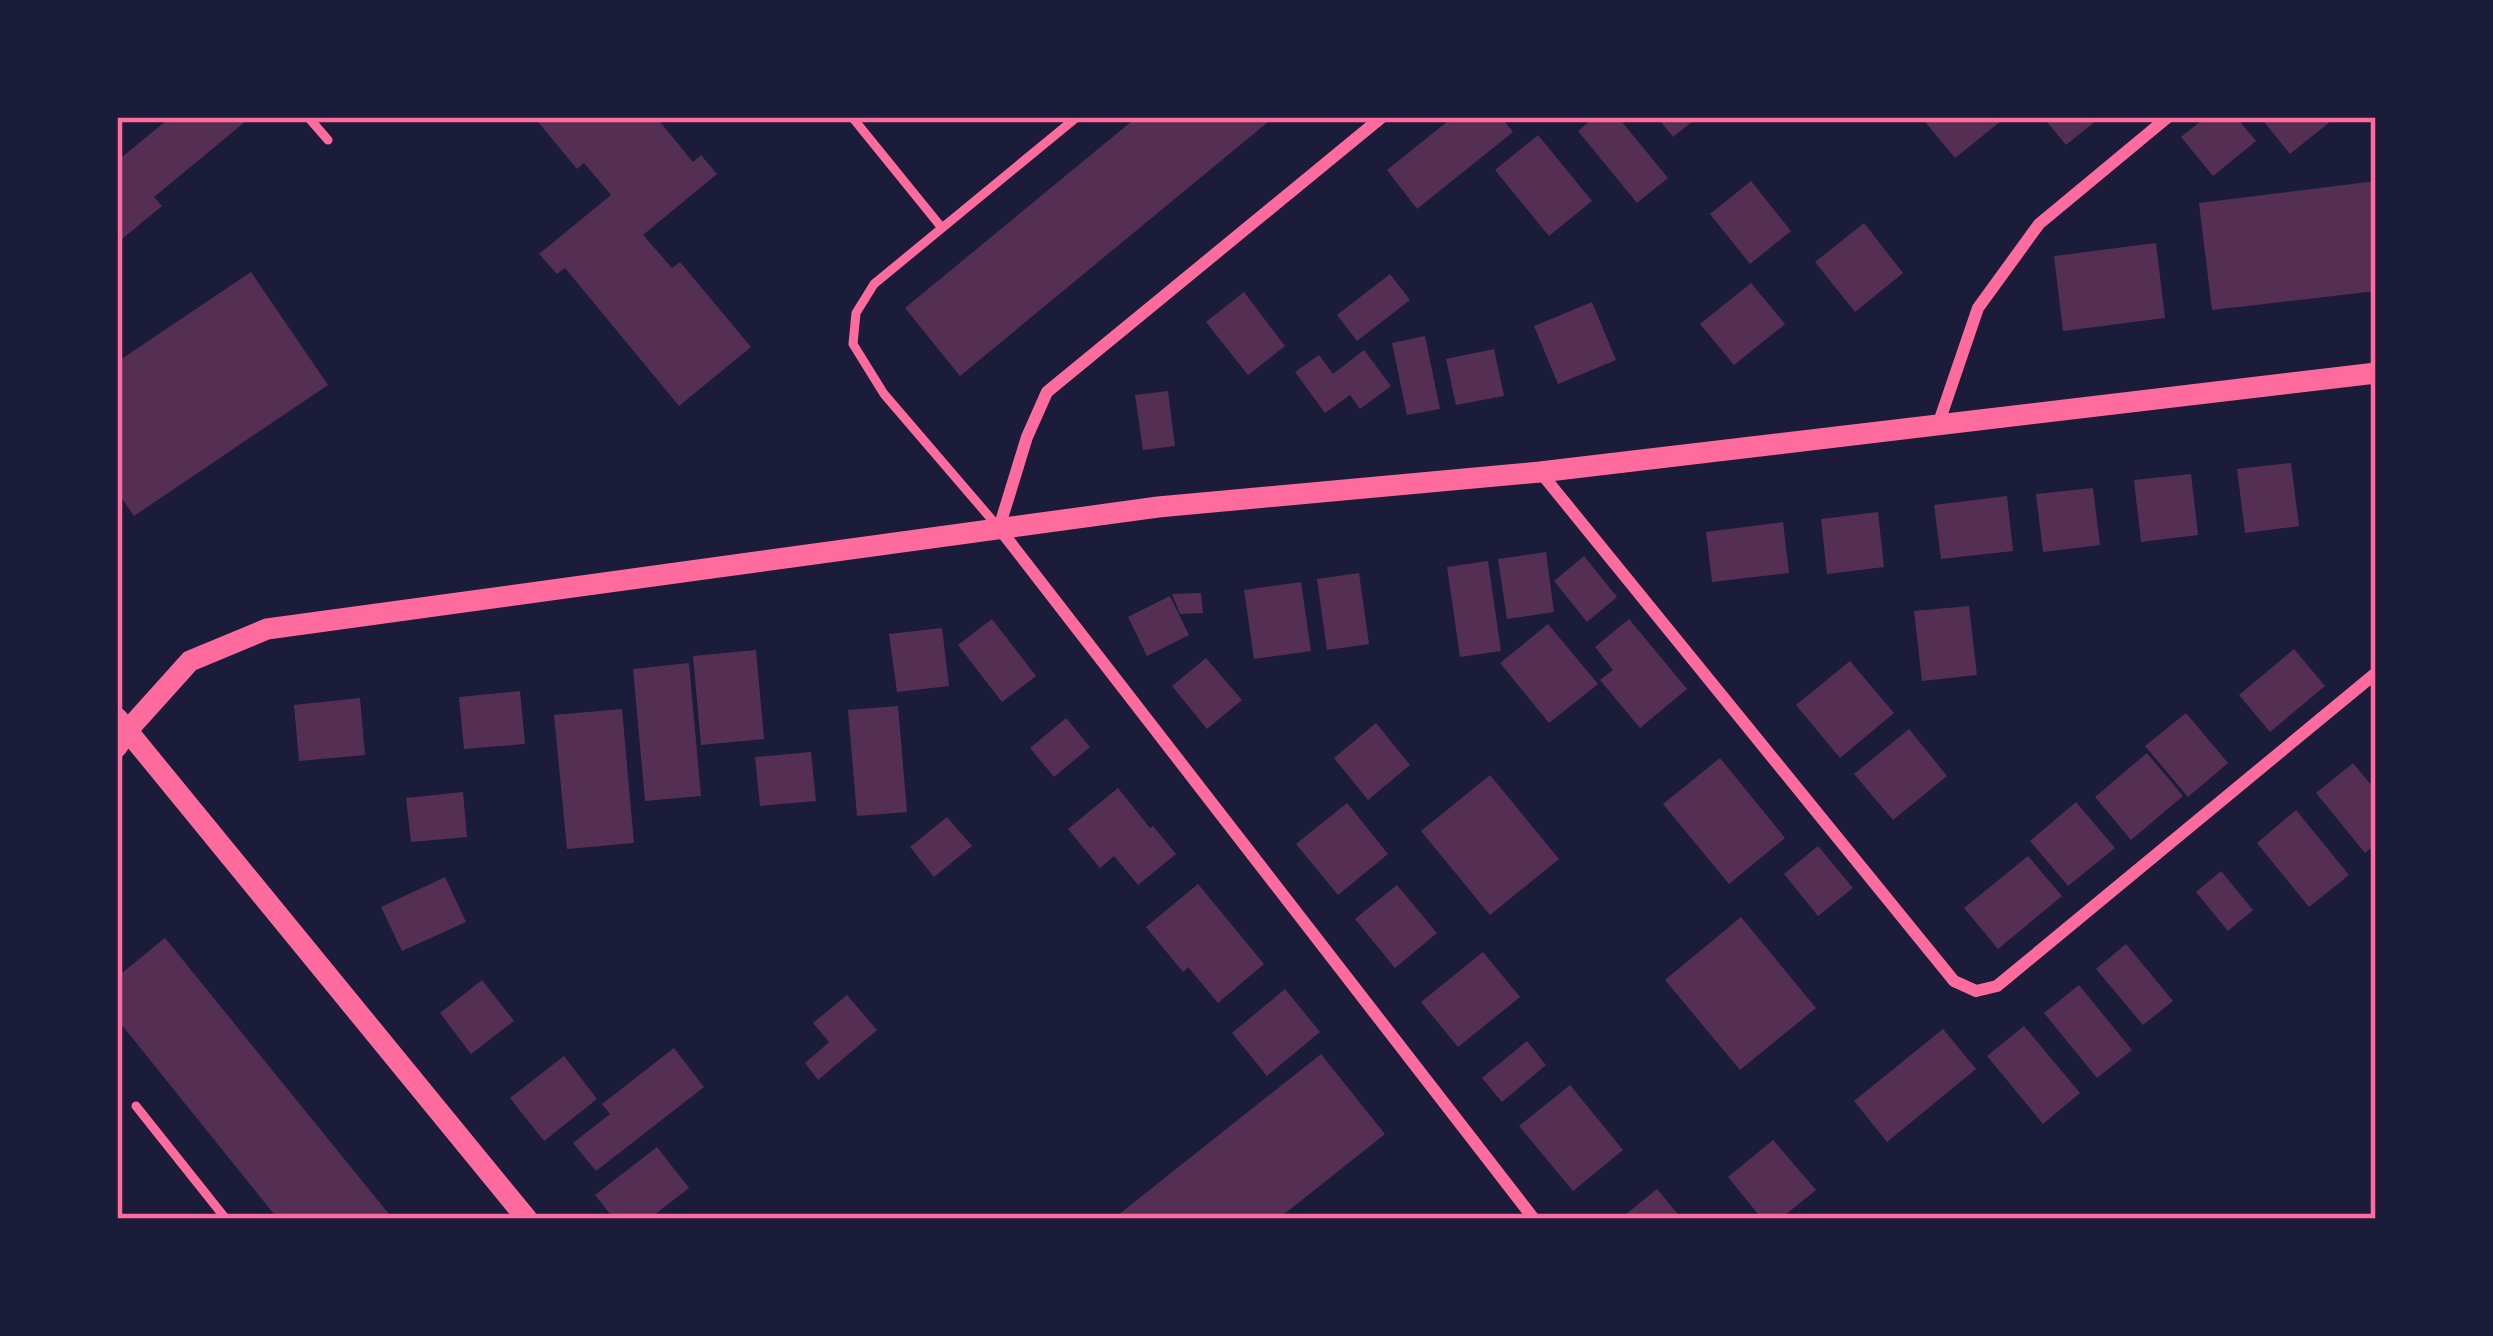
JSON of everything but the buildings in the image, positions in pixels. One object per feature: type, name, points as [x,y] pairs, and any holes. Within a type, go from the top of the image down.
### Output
[{"type":"street","points":[[999,528],[1027,437],[1047,392],[1382,117]]},
{"type":"street","points":[[1938,424],[1978,308],[2039,224],[2168,117]]},
{"type":"street","points":[[527,1219],[120,732],[190,661],[267,628],[1158,507],[1540,472],[2376,373]]},
{"type":"street","points":[[1540,472],[1954,981],[1976,992],[1997,986],[2376,673]]},
{"type":"street","points":[[999,528],[1534,1219]]},
{"type":"lane","points":[[308,117],[328,140]]},
{"type":"lane","points":[[851,117],[942,228]]},
{"type":"lane","points":[[999,528],[884,394],[853,344],[856,313],[874,284],[1077,117]]},
{"type":"lane","points":[[136,1106],[226,1219]]}]
